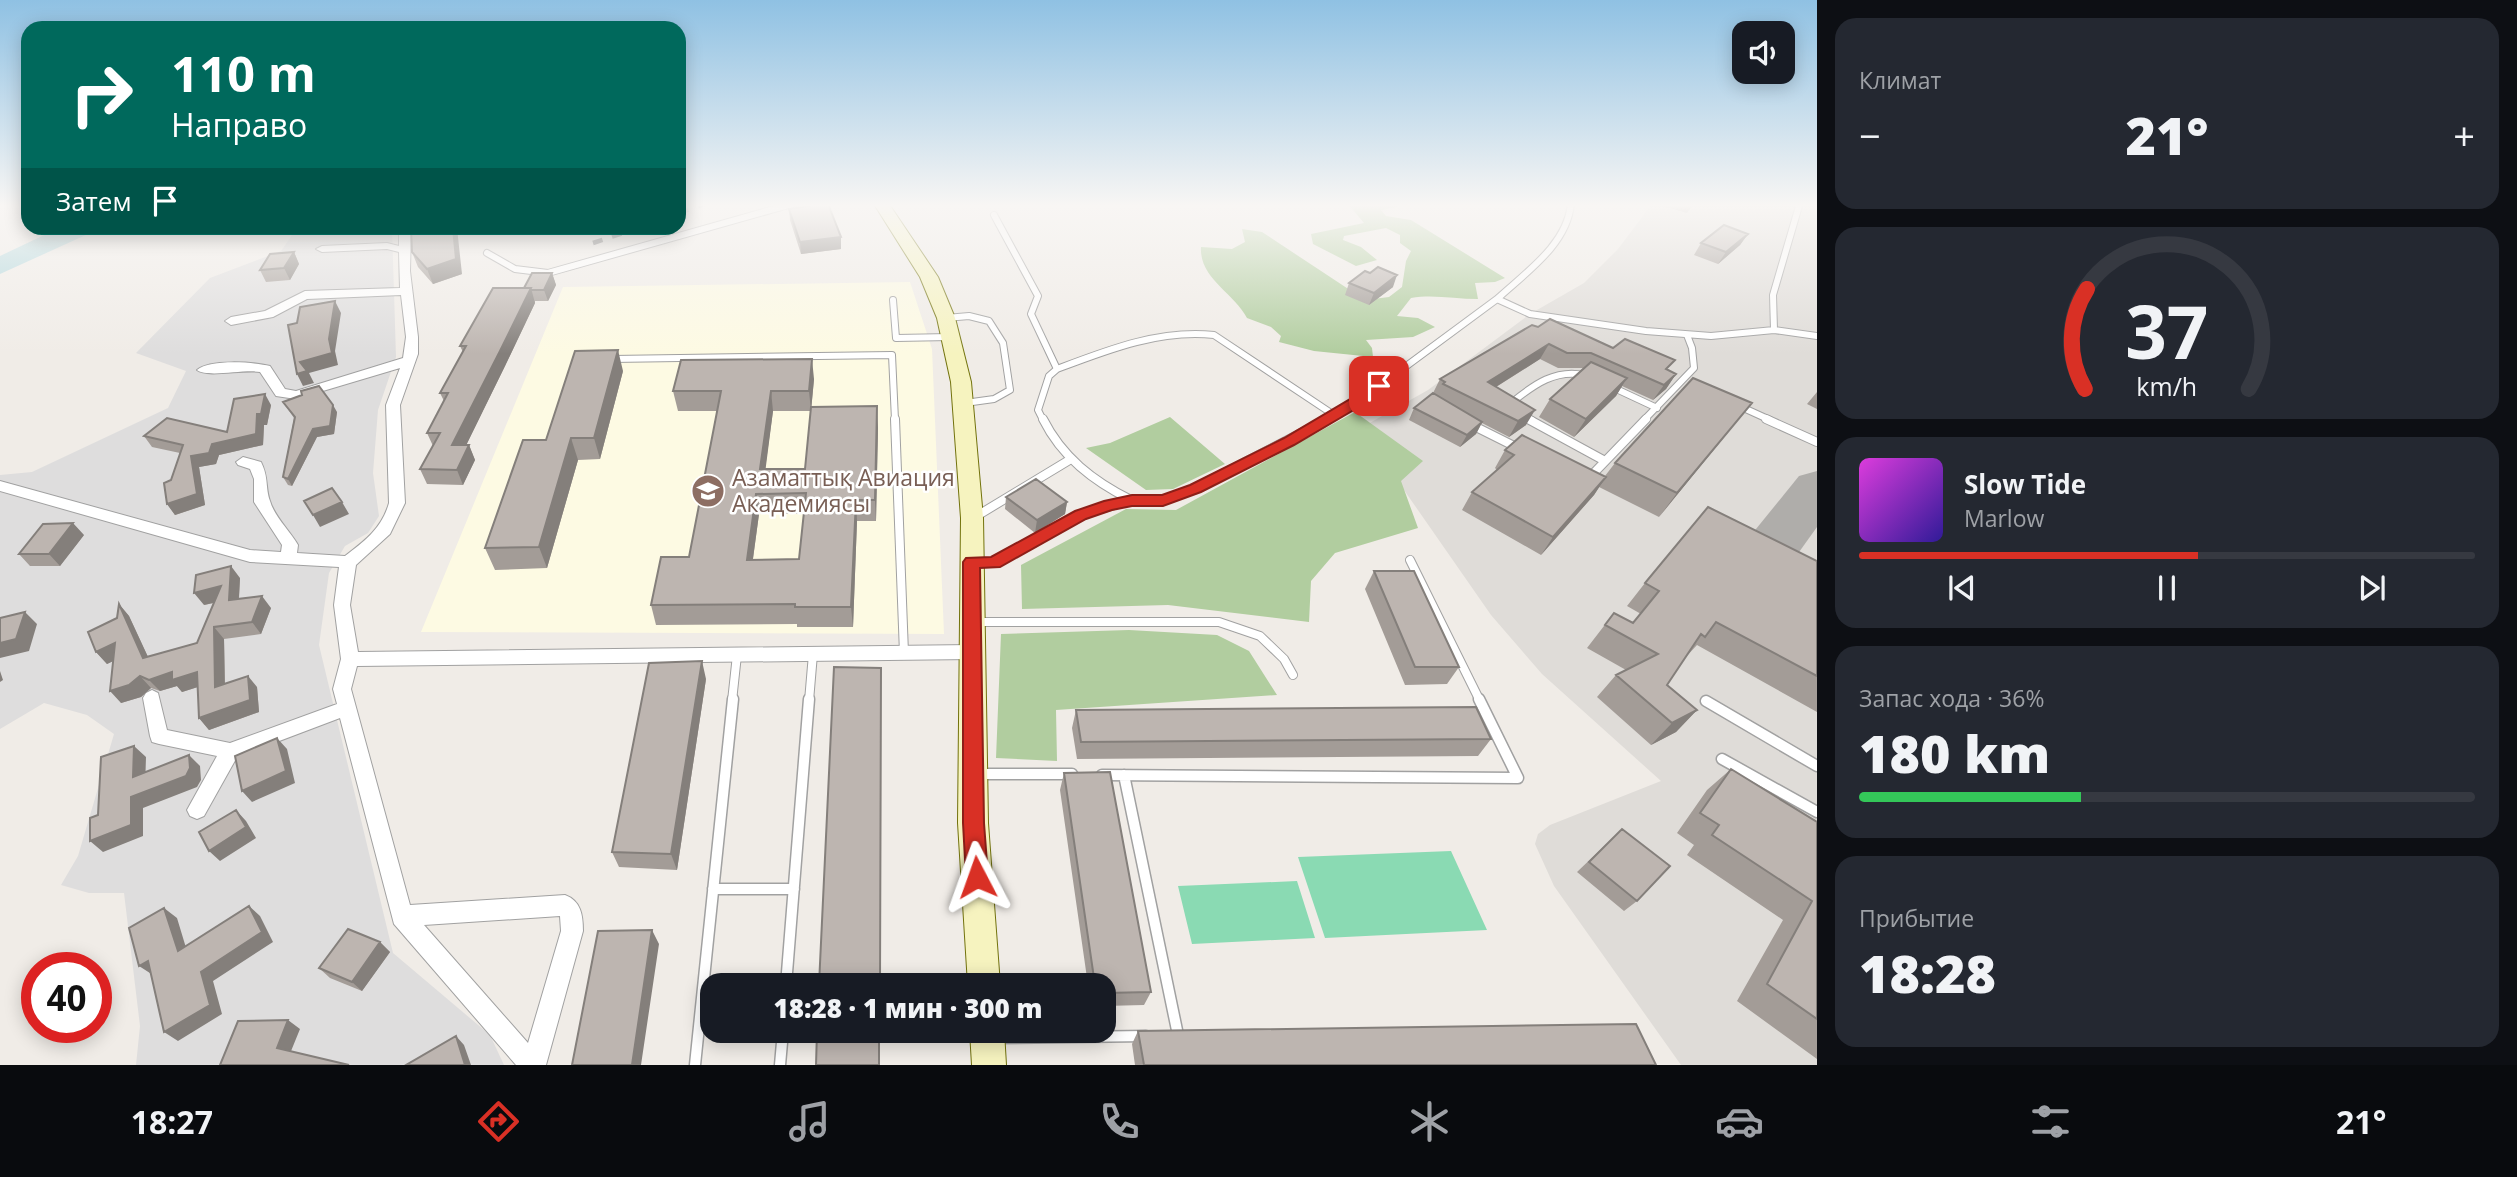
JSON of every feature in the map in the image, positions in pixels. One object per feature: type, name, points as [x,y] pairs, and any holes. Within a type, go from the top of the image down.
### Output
[{"type":"street","points":[[0,486],[250,556],[348,562],[375,542],[394,517],[397,503],[393,405],[408,361],[412,337],[403,254]]},
{"type":"street","points":[[915,254],[929,278],[948,328],[961,382],[972,518],[974,823],[983,973]]},
{"type":"street","points":[[231,320],[269,314],[305,295],[407,291]]},
{"type":"street","points":[[204,370],[248,366],[265,369],[281,393],[296,395],[408,361]]},
{"type":"street","points":[[243,462],[256,466],[261,479],[262,502],[290,545],[288,558]]},
{"type":"street","points":[[348,562],[342,606],[350,659],[342,689],[402,916],[533,1065]]},
{"type":"street","points":[[350,659],[972,652]]},
{"type":"street","points":[[152,698],[159,736],[230,751],[346,708]]},
{"type":"street","points":[[197,810],[230,751]]},
{"type":"street","points":[[402,916],[565,905],[572,915],[572,931],[533,1065]]},
{"type":"lane","points":[[488,254],[498,263],[526,273],[548,274],[619,254]]},
{"type":"lane","points":[[1015,254],[1038,296],[1031,314],[1057,369]]},
{"type":"lane","points":[[972,562],[994,563],[1080,515],[1132,500],[1163,500],[1195,488],[1334,415],[1359,401],[1497,299],[1546,254]]},
{"type":"lane","points":[[1774,330],[1773,295],[1785,254]]},
{"type":"lane","points":[[1497,299],[1530,314],[1687,335],[1774,330],[1817,336]]},
{"type":"lane","points":[[893,300],[896,338],[948,328],[969,316],[989,321],[1003,344],[1010,390],[994,398],[962,403]]},
{"type":"lane","points":[[1132,500],[1104,487],[1050,435],[1038,410],[1049,376],[1057,369],[1178,332],[1200,332],[1214,335],[1334,415]]},
{"type":"lane","points":[[1584,483],[1694,368],[1692,348],[1687,335]]},
{"type":"lane","points":[[602,360],[892,355],[904,653]]},
{"type":"lane","points":[[1591,378],[1580,373],[1553,374],[1510,404],[1532,422],[1605,461]]},
{"type":"lane","points":[[1684,381],[1696,386]]},
{"type":"lane","points":[[1602,383],[1657,408]]},
{"type":"lane","points":[[1732,403],[1817,442]]},
{"type":"lane","points":[[1468,422],[1526,453]]},
{"type":"lane","points":[[972,518],[1071,458]]},
{"type":"lane","points":[[1097,775],[1518,778],[1410,560]]},
{"type":"lane","points":[[973,622],[1219,622],[1260,636],[1284,659],[1293,675]]},
{"type":"lane","points":[[787,973],[813,654]]},
{"type":"lane","points":[[695,1065],[737,655]]},
{"type":"lane","points":[[1706,702],[1817,766]]},
{"type":"lane","points":[[1722,759],[1817,812]]},
{"type":"lane","points":[[973,774],[1083,774]]},
{"type":"lane","points":[[1124,775],[1178,1035]]},
{"type":"lane","points":[[713,889],[794,889]]},
{"type":"lane","points":[[988,1045],[1191,1035]]},
{"type":"lane","points":[[780,1065],[782,1043]]},
{"type":"shaded area","points":[[274,254],[393,254],[396,357],[378,410],[373,473],[379,516],[368,533],[345,546],[329,573],[319,645],[393,953],[490,1035],[504,1065],[136,1065],[140,1026],[124,893],[89,893],[61,885],[78,856],[114,734],[87,715],[44,703],[0,729],[0,475],[32,472],[168,408],[186,371],[136,353],[210,278]]},
{"type":"shaded area","points":[[1613,254],[1817,254],[1817,1065],[1681,1065],[1554,886],[1535,844],[1538,834],[1550,825],[1661,781],[1542,674],[1491,615],[1404,490],[1352,433],[1428,390],[1530,314],[1584,283]]},
{"type":"shaded area","name":"Азаматтық Авиация Академиясы","points":[[910,282],[932,349],[944,634],[421,632],[563,287]]},
{"type":"green space","points":[[1202,254],[1295,254],[1365,300],[1389,297],[1402,287],[1410,254],[1466,254],[1505,278],[1495,282],[1475,283],[1478,299],[1411,298],[1397,316],[1418,318],[1435,327],[1413,337],[1366,340],[1372,348],[1373,357],[1314,351],[1279,342],[1281,336],[1271,327],[1247,318],[1211,276]]},
{"type":"green space","points":[[1332,254],[1369,254],[1377,260],[1356,266]]},
{"type":"green space","points":[[1355,412],[1423,461],[1401,481],[1418,528],[1335,553],[1311,581],[1309,622],[1168,605],[1022,609],[1021,565],[1126,509],[1176,510]]},
{"type":"green space","points":[[1170,417],[1225,464],[1173,489],[1146,490],[1086,448],[1110,443]]},
{"type":"green space","points":[[1129,630],[1217,635],[1249,651],[1277,695],[1056,710],[1057,761],[996,758],[1001,634]]},
{"type":"green space","points":[[1451,851],[1487,930],[1325,938],[1298,857]]},
{"type":"green space","points":[[1297,881],[1315,938],[1192,944],[1178,886]]},
{"type":"building","points":[[270,254],[293,254],[284,268],[260,270]]},
{"type":"building","points":[[414,254],[455,254],[456,259],[427,269]]},
{"type":"building","points":[[1378,267],[1397,275],[1374,293],[1349,283],[1365,271],[1370,273]]},
{"type":"building","points":[[532,273],[552,273],[544,290],[524,288]]},
{"type":"building","points":[[493,288],[531,288],[452,445],[469,445],[457,470],[420,469],[440,433],[427,433],[448,393],[440,393],[466,346],[460,346]]},
{"type":"building","points":[[335,301],[329,339],[332,353],[300,362],[307,371],[297,374],[288,325],[297,323],[300,307]]},
{"type":"building","points":[[1550,319],[1613,348],[1625,339],[1675,360],[1666,369],[1676,374],[1664,385],[1591,353],[1567,353],[1549,344],[1488,382],[1535,410],[1518,421],[1443,384],[1445,382],[1440,379],[1532,325],[1538,327]]},
{"type":"building","points":[[618,350],[594,438],[571,438],[539,547],[485,548],[523,440],[546,440],[575,351]]},
{"type":"building","points":[[812,359],[809,391],[771,391],[760,469],[805,469],[811,407],[877,406],[875,500],[856,500],[851,607],[795,607],[795,604],[651,605],[661,557],[689,557],[721,391],[673,391],[681,360]],"holes":[[[806,493],[799,559],[747,560],[756,494]]]},
{"type":"building","points":[[1591,362],[1627,378],[1586,419],[1550,399]]},
{"type":"building","points":[[1693,378],[1752,403],[1677,493],[1615,463]]},
{"type":"building","points":[[319,386],[333,405],[330,426],[313,429],[288,479],[283,477],[295,417],[283,402],[302,395],[301,391]]},
{"type":"building","points":[[1433,393],[1482,422],[1467,435],[1414,408]]},
{"type":"building","points":[[265,394],[261,414],[257,414],[256,434],[212,444],[209,453],[191,456],[197,494],[167,504],[164,483],[171,480],[183,445],[144,436],[167,418],[227,432],[234,399]]},
{"type":"building","points":[[1522,435],[1606,477],[1553,537],[1472,492],[1514,455],[1505,450]]},
{"type":"building","points":[[1036,479],[1067,502],[1037,520],[1006,497]]},
{"type":"building","points":[[332,488],[342,502],[313,515],[304,501]]},
{"type":"building","points":[[1708,507],[1817,561],[1817,676],[1716,622],[1705,637],[1701,634],[1667,685],[1697,710],[1672,723],[1616,675],[1658,654],[1605,625],[1614,613],[1633,623],[1659,591],[1645,583]]},
{"type":"building","points":[[73,523],[49,554],[19,554],[43,524]]},
{"type":"building","points":[[231,566],[229,600],[262,596],[252,622],[214,627],[215,687],[248,676],[250,700],[199,718],[197,672],[172,680],[172,672],[149,680],[140,676],[129,685],[110,691],[115,643],[96,652],[88,632],[117,618],[119,604],[143,658],[197,643],[221,586],[194,593],[196,575]]},
{"type":"building","points":[[1374,571],[1414,571],[1459,667],[1415,667]]},
{"type":"building","points":[[25,612],[16,639],[0,643],[0,618]]},
{"type":"building","points":[[702,661],[671,854],[612,852],[649,663]]},
{"type":"building","points":[[834,667],[881,668],[880,973],[820,973]]},
{"type":"building","points":[[1476,707],[1491,739],[1081,742],[1076,710]]},
{"type":"building","points":[[277,738],[286,771],[242,791],[235,756]]},
{"type":"building","points":[[134,746],[133,777],[189,755],[190,768],[186,776],[131,797],[131,825],[90,841],[90,818],[98,815],[101,757]]},
{"type":"building","points":[[1731,769],[1817,822],[1817,1019],[1767,984],[1812,901],[1712,835],[1719,825],[1700,813]]},
{"type":"building","points":[[1110,772],[1151,992],[1116,993],[1116,973],[1093,973],[1064,773]]},
{"type":"building","points":[[236,810],[246,827],[209,851],[199,832]]},
{"type":"building","points":[[1622,829],[1670,866],[1637,901],[1589,862]]},
{"type":"building","points":[[249,906],[262,932],[201,972],[210,1005],[164,1032],[148,961],[139,966],[129,928],[164,908],[178,951]]},
{"type":"building","points":[[348,929],[380,942],[352,982],[319,968]]},
{"type":"building","points":[[652,930],[632,1065],[572,1065],[598,931]]},
{"type":"building","points":[[288,1020],[277,1048],[349,1065],[220,1065],[238,1021]]},
{"type":"building","points":[[1636,1024],[1656,1065],[1144,1065],[1138,1031]]},
{"type":"building","points":[[456,1036],[465,1065],[406,1065]]},
{"type":"building","points":[[817,1043],[879,1043],[879,1065],[816,1065]]},
{"type":"waterway","points":[[0,266],[26,254]]},
{"type":"taxiway","points":[[1759,565],[1817,489]]},
{"type":"place","name":"Азаматтық Авиация Академиясы","points":[[708,491]]},
{"type":"route","points":[[977,877],[974,823],[972,562],[994,563],[1080,515],[1110,505],[1132,500],[1163,500],[1195,488],[1289,441],[1359,401],[1379,386]]}]
